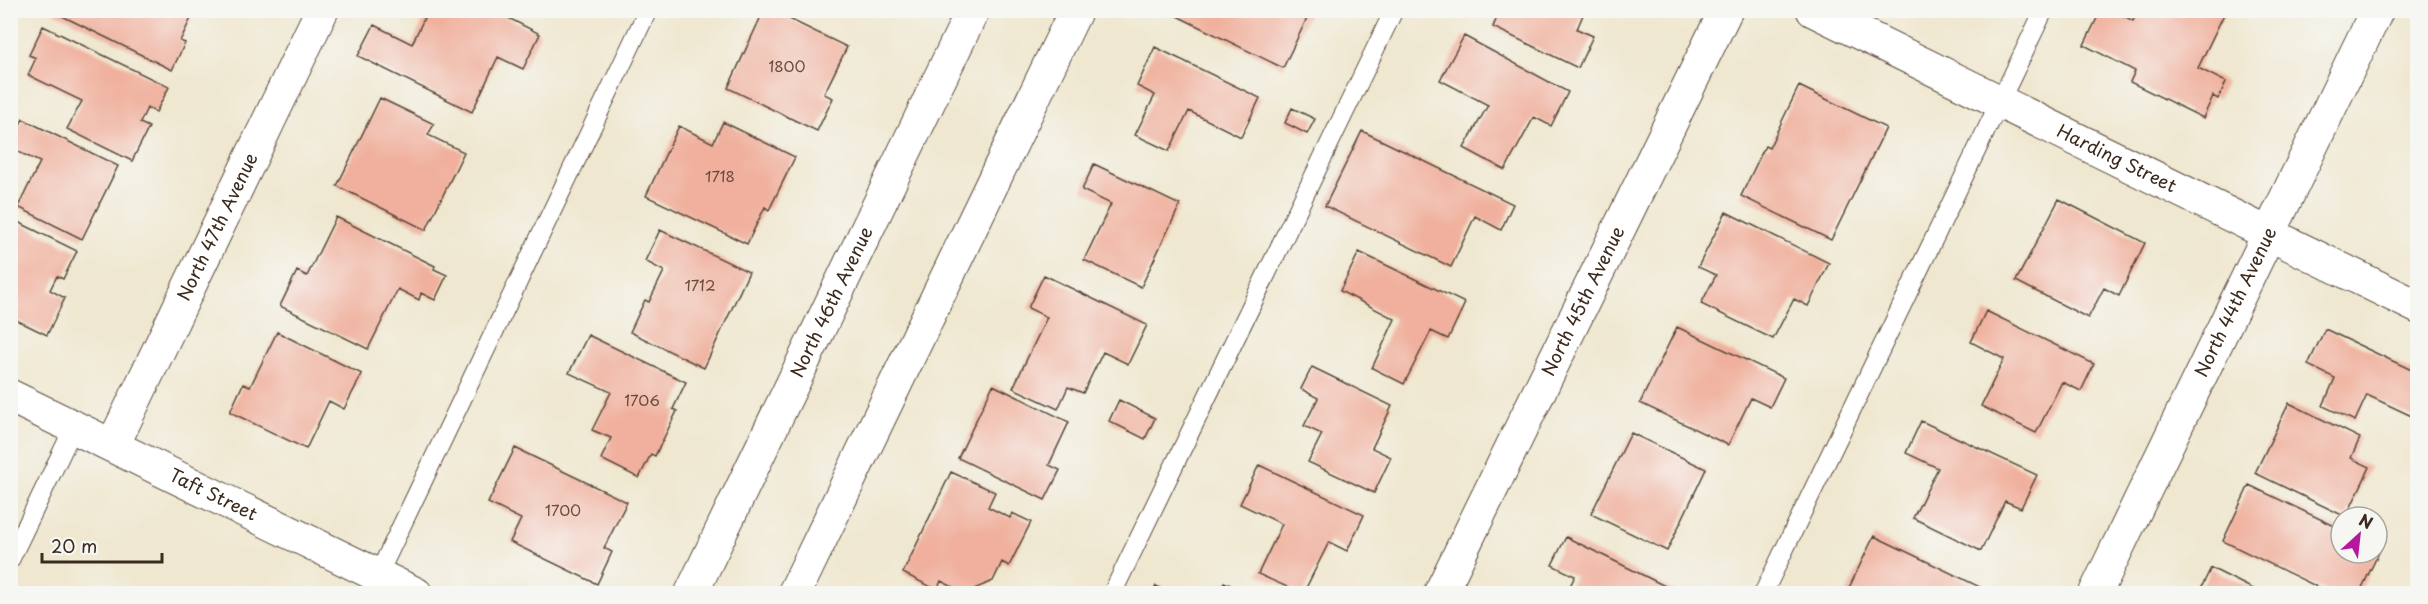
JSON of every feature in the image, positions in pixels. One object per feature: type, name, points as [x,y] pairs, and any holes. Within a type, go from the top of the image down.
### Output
[{"type":"street","name":"North 47th Avenue","points":[[112,446],[322,10]]},
{"type":"street","name":"North 46th Avenue","points":[[691,594],[973,10]]},
{"type":"street","points":[[794,594],[1076,10]]},
{"type":"street","name":"North 45th Avenue","points":[[1440,594],[1726,10]]},
{"type":"street","name":"Harding Street","points":[[1813,10],[2418,307]]},
{"type":"street","name":"North 44th Avenue","points":[[2095,594],[2377,10]]},
{"type":"street","name":"Taft Street","points":[[10,396],[416,594]]},
{"type":"lane","points":[[378,575],[648,10]]},
{"type":"lane","points":[[1112,594],[1394,10]]},
{"type":"lane","points":[[1763,594],[2044,10]]},
{"type":"lane","points":[[10,560],[74,427]]},
{"type":"building","points":[[50,10],[195,10],[180,41],[185,43],[172,70]]},
{"type":"building","points":[[428,10],[493,10],[540,34],[523,69],[498,57],[472,112],[358,56],[374,25],[412,44]]},
{"type":"building","points":[[764,10],[771,10],[847,47],[824,94],[833,98],[817,131],[728,88]]},
{"type":"building","points":[[1174,10],[1311,10],[1283,68],[1173,14]]},
{"type":"building","points":[[1500,10],[1585,10],[1577,29],[1593,36],[1578,68],[1493,27]]},
{"type":"building","points":[[2101,10],[2113,10],[2133,21],[2138,10],[2226,10],[2198,68],[2226,82],[2218,99],[2213,96],[2203,118],[2130,82],[2135,71],[2084,45]]},
{"type":"building","points":[[43,26],[169,87],[156,112],[147,108],[140,123],[149,127],[132,161],[67,129],[82,101],[28,75],[36,58],[29,55]]},
{"type":"building","points":[[1464,36],[1568,92],[1551,126],[1534,117],[1505,170],[1464,148],[1488,105],[1440,80]]},
{"type":"building","points":[[1155,47],[1260,98],[1241,137],[1189,111],[1169,151],[1135,135],[1155,95],[1137,86]]},
{"type":"building","points":[[1799,86],[1886,128],[1831,240],[1741,196],[1765,146],[1769,148]]},
{"type":"building","points":[[380,98],[434,124],[428,135],[464,152],[426,230],[337,186]]},
{"type":"building","points":[[1292,108],[1315,119],[1307,134],[1285,123]]},
{"type":"building","points":[[23,119],[118,166],[82,239],[18,207],[40,162],[10,148],[10,143]]},
{"type":"building","points":[[723,122],[795,157],[769,210],[765,207],[747,244],[646,196],[679,126],[713,143]]},
{"type":"building","points":[[1362,131],[1513,204],[1501,230],[1475,216],[1451,267],[1325,206]]},
{"type":"building","points":[[1094,164],[1180,205],[1141,287],[1084,260],[1111,204],[1082,190]]},
{"type":"building","points":[[2059,199],[2145,243],[2119,296],[2104,288],[2088,318],[2016,281]]},
{"type":"building","points":[[1726,212],[1829,263],[1808,306],[1794,299],[1773,339],[1701,304],[1716,275],[1698,267]]},
{"type":"building","points":[[336,217],[435,266],[434,269],[447,275],[435,300],[421,293],[419,300],[398,289],[368,349],[280,306],[297,271],[307,276]]},
{"type":"building","points":[[10,218],[77,251],[63,279],[57,276],[50,290],[65,298],[47,335],[10,317]]},
{"type":"building","points":[[660,230],[749,272],[704,368],[630,332],[645,300],[649,302],[664,271],[645,261]]},
{"type":"building","points":[[1359,252],[1465,303],[1448,339],[1431,331],[1404,384],[1372,368],[1395,319],[1340,291]]},
{"type":"building","points":[[1044,275],[1147,325],[1128,364],[1103,352],[1083,393],[1068,387],[1058,409],[1013,388],[1047,317],[1028,308]]},
{"type":"building","points":[[1986,311],[2094,364],[2081,391],[2062,382],[2036,433],[1981,406],[2004,359],[1971,342]]},
{"type":"building","points":[[1677,327],[1784,378],[1770,407],[1751,398],[1728,445],[1640,403]]},
{"type":"building","points":[[2325,329],[2418,373],[2418,419],[2367,395],[2355,421],[2323,406],[2335,378],[2308,365]]},
{"type":"building","points":[[277,332],[362,374],[344,409],[329,401],[306,449],[230,412],[243,384],[250,387]]},
{"type":"building","points":[[588,335],[686,382],[673,409],[677,411],[655,456],[651,454],[639,478],[601,459],[611,438],[592,430],[611,392],[569,373]]},
{"type":"building","points":[[1312,367],[1392,406],[1372,448],[1391,457],[1374,493],[1308,462],[1322,434],[1304,426],[1318,398],[1301,389]]},
{"type":"building","points":[[993,385],[1069,422],[1049,465],[1060,470],[1045,500],[958,458]]},
{"type":"building","points":[[1119,400],[1155,418],[1145,439],[1109,421]]},
{"type":"building","points":[[2289,403],[2360,438],[2351,458],[2370,467],[2352,505],[2329,505],[2329,509],[2255,473]]},
{"type":"building","points":[[1921,421],[2037,475],[2021,508],[2005,501],[1981,551],[1913,518],[1938,468],[1906,453]]},
{"type":"building","points":[[1631,433],[1706,469],[1667,551],[1591,514]]},
{"type":"building","points":[[515,448],[627,502],[604,548],[612,552],[597,584],[510,542],[521,519],[488,503]]},
{"type":"building","points":[[1259,465],[1364,515],[1347,551],[1329,542],[1303,594],[1258,574],[1282,524],[1240,504]]},
{"type":"building","points":[[951,472],[995,492],[988,507],[1010,518],[1012,513],[1031,522],[1009,566],[1002,562],[993,581],[965,593],[941,581],[937,590],[903,573]]},
{"type":"building","points":[[2249,485],[2329,523],[2329,565],[2373,565],[2359,594],[2332,594],[2223,541]]},
{"type":"building","points":[[1874,536],[1982,588],[1979,594],[1846,594]]},
{"type":"building","points":[[1566,537],[1681,594],[1566,594],[1575,576],[1552,565]]},
{"type":"building","points":[[2211,568],[2263,594],[2198,594]]},
{"type":"building","points":[[1224,582],[1249,594],[1218,594]]},
{"type":"building","points":[[1156,586],[1172,594],[1152,594]]}]
